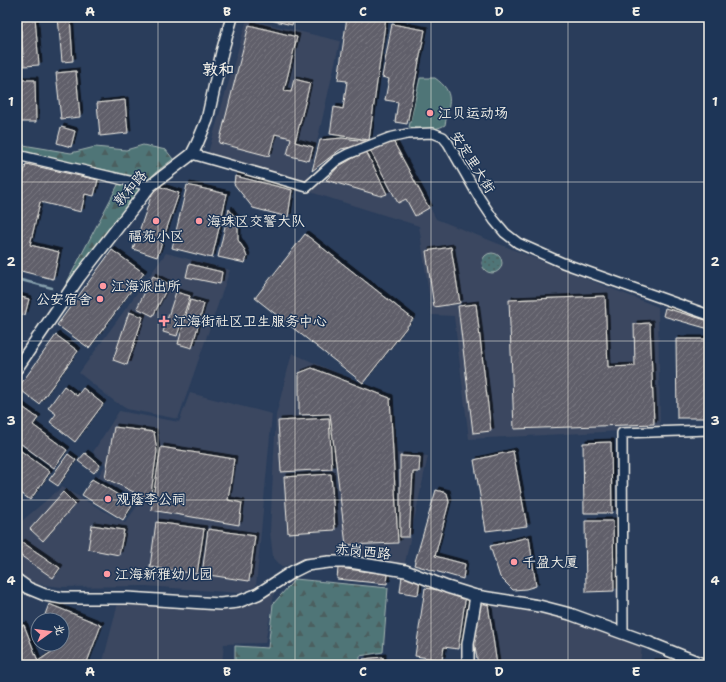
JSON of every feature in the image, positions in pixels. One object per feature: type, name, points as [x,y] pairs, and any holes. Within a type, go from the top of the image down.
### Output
[{"type":"street","name":"敦和路","points":[[17,368],[80,276],[150,186],[192,154],[198,144],[207,120],[222,52],[232,17]]},
{"type":"street","name":"安定里大街","points":[[192,154],[307,187],[337,160],[362,148],[389,138],[407,134],[438,134],[443,137],[448,144],[480,199],[499,227],[518,243],[541,254],[709,315]]},
{"type":"street","points":[[17,155],[150,186]]},
{"type":"street","points":[[623,633],[622,434],[709,430]]},
{"type":"street","name":"赤岗西路","points":[[17,580],[28,588],[44,595],[62,598],[126,598],[228,604],[238,602],[258,594],[292,572],[306,565],[317,562],[343,562],[373,565],[406,571],[447,587],[476,596],[547,608],[570,614],[705,665]]},
{"type":"street","points":[[468,665],[468,644],[476,596]]},
{"type":"shaded area","points":[[247,19],[340,41],[308,182],[208,153]]},
{"type":"shaded area","points":[[393,137],[436,219],[658,307],[660,429],[469,439],[454,316],[432,315],[419,226],[307,191],[346,157]]},
{"type":"shaded area","name":"江海街社区卫生服务中心","points":[[166,253],[230,270],[178,419],[127,409],[114,401],[79,373]]},
{"type":"shaded area","points":[[292,353],[392,397],[397,453],[428,456],[405,563],[317,557],[282,567],[273,557],[270,531],[276,415]]},
{"type":"shaded area","points":[[190,393],[272,414],[256,586],[239,593],[146,586],[62,587],[25,583],[17,574],[17,525],[62,487],[125,523],[140,502],[98,477],[105,465],[93,452],[119,411],[179,422]]},
{"type":"shaded area","points":[[275,589],[265,643],[224,644],[222,665],[102,665],[118,603],[228,607]]},
{"type":"shaded area","points":[[492,604],[538,609],[642,646],[640,665],[500,665]]},
{"type":"green space","name":"江贝运动场","points":[[420,78],[435,78],[442,83],[448,94],[449,104],[445,125],[436,129],[409,127]]},
{"type":"green space","points":[[17,144],[71,153],[95,147],[126,150],[143,145],[166,150],[173,159],[155,173],[148,181],[129,175],[17,152]]},
{"type":"green space","points":[[119,183],[139,186],[141,191],[77,276],[64,288]]},
{"type":"green space","points":[[492,253],[499,256],[502,263],[499,270],[492,273],[485,270],[482,263],[485,256]]},
{"type":"green space","points":[[295,579],[388,588],[383,652],[360,656],[360,665],[235,665],[235,646],[268,648],[273,604]]},
{"type":"building","points":[[20,17],[35,17],[39,65],[24,66]]},
{"type":"building","points":[[58,17],[70,17],[73,61],[62,62]]},
{"type":"building","points":[[258,17],[294,17],[292,25]]},
{"type":"building","points":[[347,17],[386,17],[369,140],[330,134],[334,107],[343,109],[347,81],[338,80]]},
{"type":"building","points":[[392,24],[425,30],[407,124],[395,122],[398,102],[385,100],[389,79],[382,77]]},
{"type":"building","points":[[249,25],[297,37],[284,91],[291,92],[294,79],[310,83],[295,142],[313,147],[309,161],[287,155],[291,138],[275,134],[269,156],[219,143]]},
{"type":"building","points":[[76,71],[80,117],[61,119],[56,73]]},
{"type":"building","points":[[17,80],[35,80],[36,122],[17,122]]},
{"type":"building","points":[[125,100],[128,133],[100,136],[97,103]]},
{"type":"building","points":[[61,127],[75,131],[71,147],[57,143]]},
{"type":"building","points":[[342,138],[366,141],[363,145],[341,149],[312,171],[320,140]]},
{"type":"building","points":[[392,139],[429,208],[415,216],[406,199],[398,203],[370,150]]},
{"type":"building","points":[[366,151],[387,194],[381,196],[326,180],[339,166]]},
{"type":"building","points":[[26,164],[98,180],[94,196],[85,194],[81,212],[40,202],[30,245],[59,252],[53,279],[17,270],[17,204]]},
{"type":"building","points":[[235,176],[292,190],[288,217],[253,208],[234,184]]},
{"type":"building","name":"福苑小区","points":[[155,185],[179,193],[157,257],[133,249]]},
{"type":"building","name":"海珠区交警大队","points":[[187,185],[227,194],[212,258],[172,248]]},
{"type":"building","points":[[229,209],[237,220],[238,240],[247,257],[245,263],[218,257]]},
{"type":"building","points":[[305,234],[413,319],[363,383],[255,298]]},
{"type":"building","points":[[451,247],[460,303],[434,307],[426,251]]},
{"type":"building","name":"公安宿舍","points":[[112,250],[144,273],[89,348],[57,325]]},
{"type":"building","points":[[189,264],[222,272],[220,284],[186,277]]},
{"type":"building","points":[[153,276],[169,284],[153,316],[137,308]]},
{"type":"building","points":[[176,292],[190,296],[177,336],[163,332]]},
{"type":"building","points":[[17,296],[29,299],[25,315],[17,313]]},
{"type":"building","points":[[605,296],[608,367],[635,366],[634,324],[650,323],[654,424],[514,429],[509,300]]},
{"type":"building","points":[[190,300],[204,304],[192,348],[178,344]]},
{"type":"building","points":[[476,304],[491,431],[473,433],[458,306]]},
{"type":"building","points":[[665,308],[709,321],[709,329],[663,316]]},
{"type":"building","points":[[129,312],[143,317],[127,365],[113,360]]},
{"type":"building","points":[[56,335],[78,351],[39,404],[18,388]]},
{"type":"building","points":[[676,339],[709,339],[709,418],[677,418]]},
{"type":"building","points":[[312,368],[390,398],[398,543],[346,545],[330,414],[299,415],[299,373]]},
{"type":"building","points":[[64,386],[77,396],[83,388],[103,404],[75,442],[50,422],[56,414],[48,408]]},
{"type":"building","points":[[17,403],[38,418],[33,425],[67,450],[54,468],[17,441]]},
{"type":"building","points":[[329,418],[332,469],[281,472],[278,421]]},
{"type":"building","points":[[114,427],[154,432],[157,451],[150,500],[105,478]]},
{"type":"building","points":[[611,442],[612,513],[584,513],[583,443]]},
{"type":"building","points":[[161,447],[234,459],[228,500],[242,503],[239,525],[151,510]]},
{"type":"building","points":[[17,448],[50,472],[30,500],[17,490]]},
{"type":"building","points":[[513,451],[527,526],[486,531],[474,460]]},
{"type":"building","points":[[85,453],[100,465],[94,473],[78,461]]},
{"type":"building","points":[[68,454],[76,460],[58,486],[49,480]]},
{"type":"building","points":[[400,456],[420,457],[419,472],[413,472],[409,537],[400,537]]},
{"type":"building","points":[[331,474],[335,530],[288,533],[284,477]]},
{"type":"building","name":"观蔭李公祠","points":[[92,479],[133,504],[123,520],[82,495]]},
{"type":"building","points":[[436,490],[447,493],[449,502],[435,556],[465,564],[463,579],[414,565]]},
{"type":"building","points":[[63,492],[75,504],[43,541],[30,529]]},
{"type":"building","points":[[585,521],[613,521],[614,591],[586,592]]},
{"type":"building","points":[[156,522],[204,529],[197,574],[150,567]]},
{"type":"building","points":[[92,525],[124,530],[119,555],[88,549]]},
{"type":"building","points":[[208,529],[255,536],[249,581],[202,574]]},
{"type":"building","name":"千盈大厦","points":[[529,537],[536,586],[526,589],[513,590],[500,577],[490,546]]},
{"type":"building","points":[[22,542],[60,568],[53,578],[17,553],[17,550]]},
{"type":"building","points":[[338,568],[388,574],[387,584],[337,579]]},
{"type":"building","points":[[402,576],[420,579],[418,595],[400,592]]},
{"type":"building","points":[[425,588],[466,594],[458,649],[444,647],[442,660],[415,656]]},
{"type":"building","points":[[479,599],[488,604],[497,665],[478,665],[474,640]]},
{"type":"building","points":[[49,604],[69,612],[46,612]]},
{"type":"building","points":[[70,612],[101,625],[86,665],[17,665],[17,627],[24,625],[30,640],[30,652],[34,652],[38,661],[52,652],[70,652]]},
{"type":"building","points":[[383,657],[383,665],[363,665],[363,659]]},
{"type":"building","points":[[651,662],[673,662],[673,665],[651,665]]},
{"type":"waterway","points":[[17,279],[52,288]]},
{"type":"place","name":"江贝运动场","points":[[430,113]]},
{"type":"place","name":"福苑小区","points":[[156,221]]},
{"type":"place","name":"海珠区交警大队","points":[[199,221]]},
{"type":"place","name":"江海派出所","points":[[103,286]]},
{"type":"place","name":"公安宿舍","points":[[100,299]]},
{"type":"place","name":"江海街社区卫生服务中心","points":[[164,321]]},
{"type":"place","name":"观蔭李公祠","points":[[108,499]]},
{"type":"place","name":"千盈大厦","points":[[514,562]]},
{"type":"place","name":"江海新雅幼儿园","points":[[107,574]]},
{"type":"district","name":"敦和","points":[[218,69]]}]
